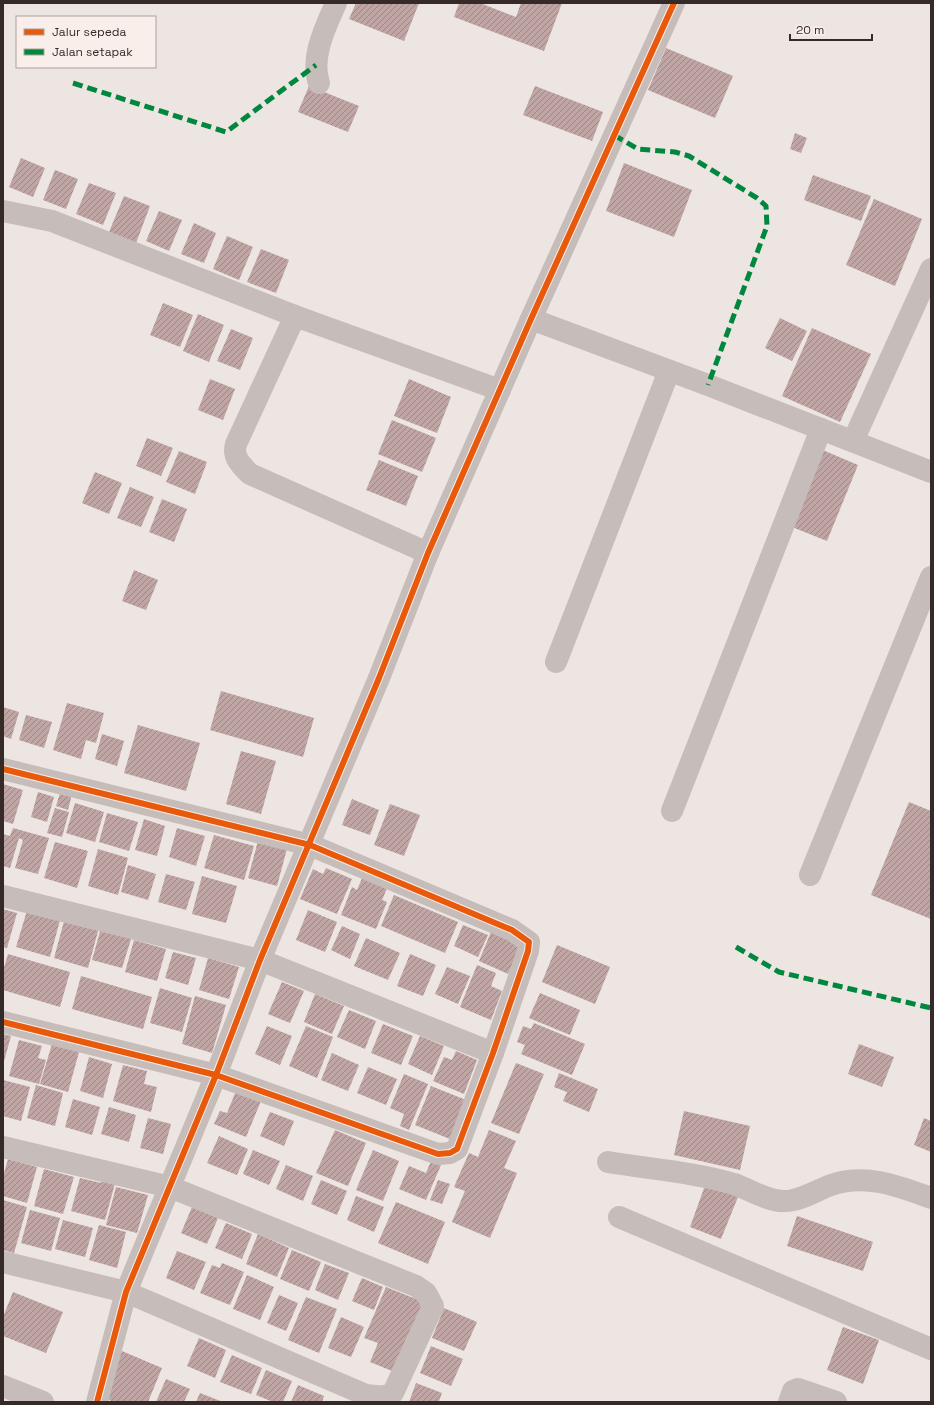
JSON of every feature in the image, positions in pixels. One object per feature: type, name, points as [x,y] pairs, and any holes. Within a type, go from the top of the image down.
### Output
[{"type":"street","points":[[318,83],[316,65],[319,49],[336,3]]},
{"type":"street","points":[[97,1402],[126,1292],[216,1075],[260,960],[310,845],[379,678],[428,553],[531,319],[674,3]]},
{"type":"street","points":[[3,211],[52,221],[295,316],[500,390]]},
{"type":"street","points":[[853,441],[931,269]]},
{"type":"street","points":[[295,316],[236,444],[234,452],[250,474],[428,553]]},
{"type":"street","points":[[531,319],[931,472]]},
{"type":"street","points":[[556,662],[670,371]]},
{"type":"street","points":[[672,811],[821,429]]},
{"type":"street","points":[[810,875],[931,577]]},
{"type":"street","points":[[3,769],[310,845],[505,926],[529,942],[528,951],[493,1053],[457,1149],[445,1155],[216,1075],[3,1022]]},
{"type":"street","points":[[3,896],[260,960],[493,1053]]},
{"type":"street","points":[[3,1147],[170,1187],[416,1286],[426,1293],[433,1306],[393,1393],[386,1396],[349,1395],[126,1292],[3,1262]]},
{"type":"street","points":[[608,1162],[709,1178],[734,1184],[784,1202],[796,1199],[838,1182],[872,1180],[890,1182],[931,1198]]},
{"type":"street","points":[[619,1217],[931,1348]]},
{"type":"street","points":[[3,1386],[43,1402]]},
{"type":"street","points":[[789,1402],[793,1391],[798,1389],[836,1402]]},
{"type":"building","points":[[356,3],[419,3],[404,41],[349,19]]},
{"type":"building","points":[[459,3],[480,3],[516,17],[521,3],[562,3],[544,51],[454,17]]},
{"type":"building","points":[[666,48],[733,76],[715,118],[648,90]]},
{"type":"building","points":[[309,86],[359,106],[348,132],[298,112]]},
{"type":"building","points":[[535,86],[603,112],[592,141],[523,115]]},
{"type":"building","points":[[795,133],[807,138],[801,153],[790,149]]},
{"type":"building","points":[[21,158],[45,168],[33,197],[9,187]]},
{"type":"building","points":[[624,163],[692,190],[674,237],[606,211]]},
{"type":"building","points":[[55,170],[78,179],[66,209],[43,200]]},
{"type":"building","points":[[813,175],[871,196],[861,221],[804,200]]},
{"type":"building","points":[[89,183],[116,193],[103,225],[76,214]]},
{"type":"building","points":[[124,196],[150,206],[136,243],[109,232]]},
{"type":"building","points":[[874,199],[922,219],[895,286],[846,265]]},
{"type":"building","points":[[159,211],[182,220],[169,251],[146,241]]},
{"type":"building","points":[[194,223],[216,233],[204,263],[181,254]]},
{"type":"building","points":[[227,236],[253,247],[239,280],[213,269]]},
{"type":"building","points":[[261,249],[289,260],[276,293],[247,282]]},
{"type":"building","points":[[163,303],[193,315],[180,347],[150,335]]},
{"type":"building","points":[[198,314],[224,325],[209,362],[183,351]]},
{"type":"building","points":[[780,318],[807,331],[792,361],[765,348]]},
{"type":"building","points":[[812,328],[871,354],[840,422],[782,396]]},
{"type":"building","points":[[231,329],[253,338],[240,370],[217,361]]},
{"type":"building","points":[[210,379],[235,389],[223,420],[198,410]]},
{"type":"building","points":[[409,379],[451,397],[437,433],[394,416]]},
{"type":"building","points":[[392,420],[436,438],[422,472],[378,454]]},
{"type":"building","points":[[147,438],[173,448],[161,476],[136,466]]},
{"type":"building","points":[[818,448],[858,465],[827,541],[787,525]]},
{"type":"building","points":[[179,451],[207,462],[195,494],[166,482]]},
{"type":"building","points":[[379,460],[418,476],[406,506],[366,490]]},
{"type":"building","points":[[95,472],[122,483],[109,514],[82,503]]},
{"type":"building","points":[[130,487],[154,497],[141,527],[117,518]]},
{"type":"building","points":[[162,499],[187,509],[174,542],[149,532]]},
{"type":"building","points":[[134,570],[158,580],[146,610],[122,601]]},
{"type":"building","points":[[221,691],[314,718],[303,757],[210,730]]},
{"type":"building","points":[[67,703],[104,713],[96,743],[86,740],[81,759],[53,750]]},
{"type":"building","points":[[3,707],[19,712],[11,739],[3,736]]},
{"type":"building","points":[[26,715],[52,722],[44,748],[19,740]]},
{"type":"building","points":[[138,725],[200,743],[186,791],[124,773]]},
{"type":"building","points":[[102,734],[124,741],[117,766],[95,759]]},
{"type":"building","points":[[241,751],[276,761],[261,814],[226,804]]},
{"type":"building","points":[[3,784],[23,790],[13,824],[3,821]]},
{"type":"building","points":[[62,787],[73,790],[68,810],[56,806]]},
{"type":"building","points":[[38,792],[54,797],[47,822],[31,817]]},
{"type":"building","points":[[352,799],[379,810],[370,835],[342,825]]},
{"type":"building","points":[[909,802],[931,811],[931,919],[871,895]]},
{"type":"building","points":[[75,803],[104,812],[95,842],[66,833]]},
{"type":"building","points":[[390,804],[420,815],[404,856],[374,845]]},
{"type":"building","points":[[55,808],[69,812],[62,837],[47,833]]},
{"type":"building","points":[[107,813],[138,822],[129,851],[99,842]]},
{"type":"building","points":[[144,819],[165,826],[157,856],[135,850]]},
{"type":"building","points":[[13,828],[49,838],[38,874],[15,868],[23,840],[19,838],[10,868],[3,866],[3,834],[10,836]]},
{"type":"building","points":[[177,828],[205,836],[196,866],[169,857]]},
{"type":"building","points":[[214,835],[254,846],[244,880],[204,868]]},
{"type":"building","points":[[259,837],[288,845],[277,886],[248,878]]},
{"type":"building","points":[[55,842],[88,851],[77,888],[44,878]]},
{"type":"building","points":[[98,849],[128,858],[118,895],[88,886]]},
{"type":"building","points":[[128,865],[156,874],[148,900],[121,892]]},
{"type":"building","points":[[326,868],[352,879],[337,914],[300,899],[313,869],[323,874]]},
{"type":"building","points":[[166,874],[195,882],[186,910],[158,902]]},
{"type":"building","points":[[202,876],[237,886],[226,923],[192,914]]},
{"type":"building","points":[[363,876],[388,886],[382,900],[387,902],[376,929],[341,915],[352,887],[357,890]]},
{"type":"building","points":[[394,895],[458,922],[445,953],[381,926]]},
{"type":"building","points":[[29,904],[62,913],[50,957],[16,947]]},
{"type":"building","points":[[3,909],[17,913],[7,948],[3,947]]},
{"type":"building","points":[[308,910],[337,922],[325,952],[296,940]]},
{"type":"building","points":[[66,914],[100,924],[88,968],[54,958]]},
{"type":"building","points":[[463,925],[488,935],[478,957],[454,946]]},
{"type":"building","points":[[342,926],[360,934],[350,959],[331,950]]},
{"type":"building","points":[[101,928],[132,936],[122,968],[92,960]]},
{"type":"building","points":[[491,932],[521,945],[508,974],[479,961]]},
{"type":"building","points":[[366,938],[400,953],[388,980],[354,966]]},
{"type":"building","points":[[134,940],[166,949],[157,981],[125,972]]},
{"type":"building","points":[[557,945],[610,967],[595,1004],[542,982]]},
{"type":"building","points":[[173,952],[196,958],[188,985],[165,978]]},
{"type":"building","points":[[8,954],[70,972],[60,1007],[3,990],[3,971]]},
{"type":"building","points":[[410,954],[436,965],[423,996],[397,986]]},
{"type":"building","points":[[208,958],[239,967],[229,999],[199,990]]},
{"type":"building","points":[[477,965],[496,973],[491,986],[502,991],[491,1020],[460,1007]]},
{"type":"building","points":[[447,967],[470,976],[458,1004],[435,994]]},
{"type":"building","points":[[81,976],[152,997],[143,1029],[72,1009]]},
{"type":"building","points":[[282,982],[304,991],[290,1023],[268,1014]]},
{"type":"building","points":[[160,988],[192,998],[182,1032],[150,1023]]},
{"type":"building","points":[[540,993],[580,1010],[570,1035],[529,1018]]},
{"type":"building","points":[[315,994],[344,1006],[332,1034],[304,1022]]},
{"type":"building","points":[[195,996],[226,1005],[212,1053],[182,1044]]},
{"type":"building","points":[[349,1010],[376,1021],[365,1049],[337,1037]]},
{"type":"building","points":[[534,1023],[585,1044],[572,1075],[521,1054],[525,1045],[517,1042],[523,1026],[531,1029]]},
{"type":"building","points":[[383,1024],[413,1036],[401,1065],[371,1053]]},
{"type":"building","points":[[267,1026],[292,1036],[280,1065],[255,1054]]},
{"type":"building","points":[[306,1026],[333,1037],[317,1078],[289,1066]]},
{"type":"building","points":[[3,1034],[11,1036],[3,1065]]},
{"type":"building","points":[[420,1036],[444,1046],[432,1075],[408,1064]]},
{"type":"building","points":[[19,1040],[42,1046],[38,1058],[46,1060],[39,1084],[9,1076]]},
{"type":"building","points":[[52,1044],[79,1052],[68,1092],[40,1084]]},
{"type":"building","points":[[859,1044],[894,1057],[882,1087],[848,1074]]},
{"type":"building","points":[[456,1051],[477,1060],[464,1094],[433,1081],[444,1057],[452,1060]]},
{"type":"building","points":[[332,1053],[359,1065],[348,1091],[321,1080]]},
{"type":"building","points":[[89,1057],[112,1064],[103,1098],[80,1091]]},
{"type":"building","points":[[516,1063],[544,1074],[519,1134],[491,1123]]},
{"type":"building","points":[[123,1065],[147,1071],[144,1084],[157,1087],[151,1112],[113,1101]]},
{"type":"building","points":[[368,1067],[397,1079],[386,1105],[357,1093]]},
{"type":"building","points":[[559,1073],[598,1089],[589,1112],[563,1101],[567,1092],[554,1087]]},
{"type":"building","points":[[404,1074],[428,1084],[409,1130],[400,1126],[404,1114],[390,1108]]},
{"type":"building","points":[[3,1080],[30,1087],[21,1121],[3,1116]]},
{"type":"building","points":[[36,1085],[63,1093],[55,1126],[27,1118]]},
{"type":"building","points":[[431,1086],[466,1100],[450,1139],[415,1125]]},
{"type":"building","points":[[236,1091],[261,1101],[246,1137],[214,1124],[220,1111],[227,1113]]},
{"type":"building","points":[[73,1099],[100,1107],[92,1135],[65,1127]]},
{"type":"building","points":[[109,1107],[136,1115],[129,1142],[101,1134]]},
{"type":"building","points":[[684,1111],[750,1126],[740,1170],[674,1155]]},
{"type":"building","points":[[270,1112],[294,1121],[284,1146],[260,1136]]},
{"type":"building","points":[[148,1118],[171,1124],[163,1154],[140,1148]]},
{"type":"building","points":[[924,1118],[931,1121],[931,1152],[914,1145]]},
{"type":"building","points":[[335,1130],[366,1143],[348,1186],[316,1173]]},
{"type":"building","points":[[489,1130],[516,1141],[504,1168],[517,1173],[490,1238],[452,1222],[465,1191],[454,1187],[469,1153],[478,1157]]},
{"type":"building","points":[[219,1136],[248,1149],[237,1175],[207,1163]]},
{"type":"building","points":[[253,1150],[280,1161],[269,1185],[243,1174]]},
{"type":"building","points":[[373,1150],[399,1161],[383,1201],[356,1190]]},
{"type":"building","points":[[8,1159],[37,1167],[27,1203],[3,1196],[3,1177]]},
{"type":"building","points":[[431,1161],[441,1165],[426,1200],[399,1189],[409,1166],[426,1173]]},
{"type":"building","points":[[286,1165],[313,1176],[303,1201],[276,1189]]},
{"type":"building","points":[[44,1169],[74,1177],[63,1214],[34,1206]]},
{"type":"building","points":[[104,1172],[117,1176],[105,1220],[71,1211],[80,1178],[101,1183]]},
{"type":"building","points":[[321,1180],[347,1191],[337,1215],[311,1204]]},
{"type":"building","points":[[438,1180],[450,1184],[442,1204],[430,1200]]},
{"type":"building","points":[[707,1180],[740,1192],[721,1239],[690,1227]]},
{"type":"building","points":[[116,1187],[148,1195],[137,1233],[106,1225]]},
{"type":"building","points":[[356,1196],[384,1207],[374,1232],[347,1220]]},
{"type":"building","points":[[3,1200],[27,1207],[14,1253],[3,1250]]},
{"type":"building","points":[[396,1202],[445,1222],[428,1264],[378,1243]]},
{"type":"building","points":[[192,1207],[218,1218],[207,1244],[181,1233]]},
{"type":"building","points":[[30,1210],[60,1218],[51,1251],[21,1243]]},
{"type":"building","points":[[797,1216],[873,1242],[863,1271],[787,1246]]},
{"type":"building","points":[[63,1220],[93,1228],[85,1257],[55,1249]]},
{"type":"building","points":[[226,1223],[252,1234],[242,1259],[215,1248]]},
{"type":"building","points":[[99,1225],[126,1232],[117,1268],[89,1260]]},
{"type":"building","points":[[258,1234],[289,1248],[277,1277],[246,1264]]},
{"type":"building","points":[[292,1250],[321,1262],[309,1291],[280,1279]]},
{"type":"building","points":[[177,1251],[206,1262],[194,1290],[166,1278]]},
{"type":"building","points":[[222,1263],[244,1272],[230,1305],[200,1293],[212,1265],[220,1268]]},
{"type":"building","points":[[325,1264],[349,1273],[338,1300],[315,1290]]},
{"type":"building","points":[[247,1275],[274,1287],[260,1320],[233,1309]]},
{"type":"building","points":[[362,1278],[383,1287],[374,1310],[352,1301]]},
{"type":"building","points":[[386,1287],[426,1303],[397,1373],[370,1362],[378,1343],[364,1338]]},
{"type":"building","points":[[13,1292],[63,1312],[46,1353],[3,1336],[3,1317]]},
{"type":"building","points":[[279,1295],[298,1303],[286,1331],[267,1323]]},
{"type":"building","points":[[306,1297],[337,1309],[319,1353],[288,1340]]},
{"type":"building","points":[[444,1308],[477,1322],[464,1351],[432,1338]]},
{"type":"building","points":[[341,1317],[364,1327],[351,1357],[328,1348]]},
{"type":"building","points":[[843,1327],[879,1340],[863,1384],[827,1370]]},
{"type":"building","points":[[199,1338],[226,1350],[215,1378],[187,1366]]},
{"type":"building","points":[[431,1346],[463,1359],[451,1386],[420,1373]]},
{"type":"building","points":[[122,1351],[162,1368],[148,1402],[114,1402],[102,1397]]},
{"type":"building","points":[[232,1355],[262,1368],[251,1394],[220,1382]]},
{"type":"building","points":[[266,1370],[292,1381],[283,1402],[273,1402],[256,1395]]},
{"type":"building","points":[[166,1379],[190,1389],[184,1402],[156,1402]]},
{"type":"building","points":[[416,1383],[442,1393],[439,1401],[442,1402],[409,1402]]},
{"type":"building","points":[[298,1385],[324,1396],[322,1402],[291,1402]]},
{"type":"building","points":[[200,1393],[223,1402],[196,1402]]},
{"type":"marked path","points":[[73,83],[226,132],[316,65]]},
{"type":"marked path","points":[[614,135],[638,149],[675,152],[689,156],[757,198],[766,206],[767,226],[708,385]]},
{"type":"marked path","points":[[736,947],[779,972],[931,1008]]},
{"type":"cycle path","points":[[97,1402],[126,1292],[216,1075],[260,960],[379,678],[428,553],[531,319],[674,3]]},
{"type":"cycle path","points":[[3,769],[310,845],[512,930],[529,942],[528,951],[493,1053],[457,1149],[450,1153],[438,1154],[216,1075],[3,1022]]}]
